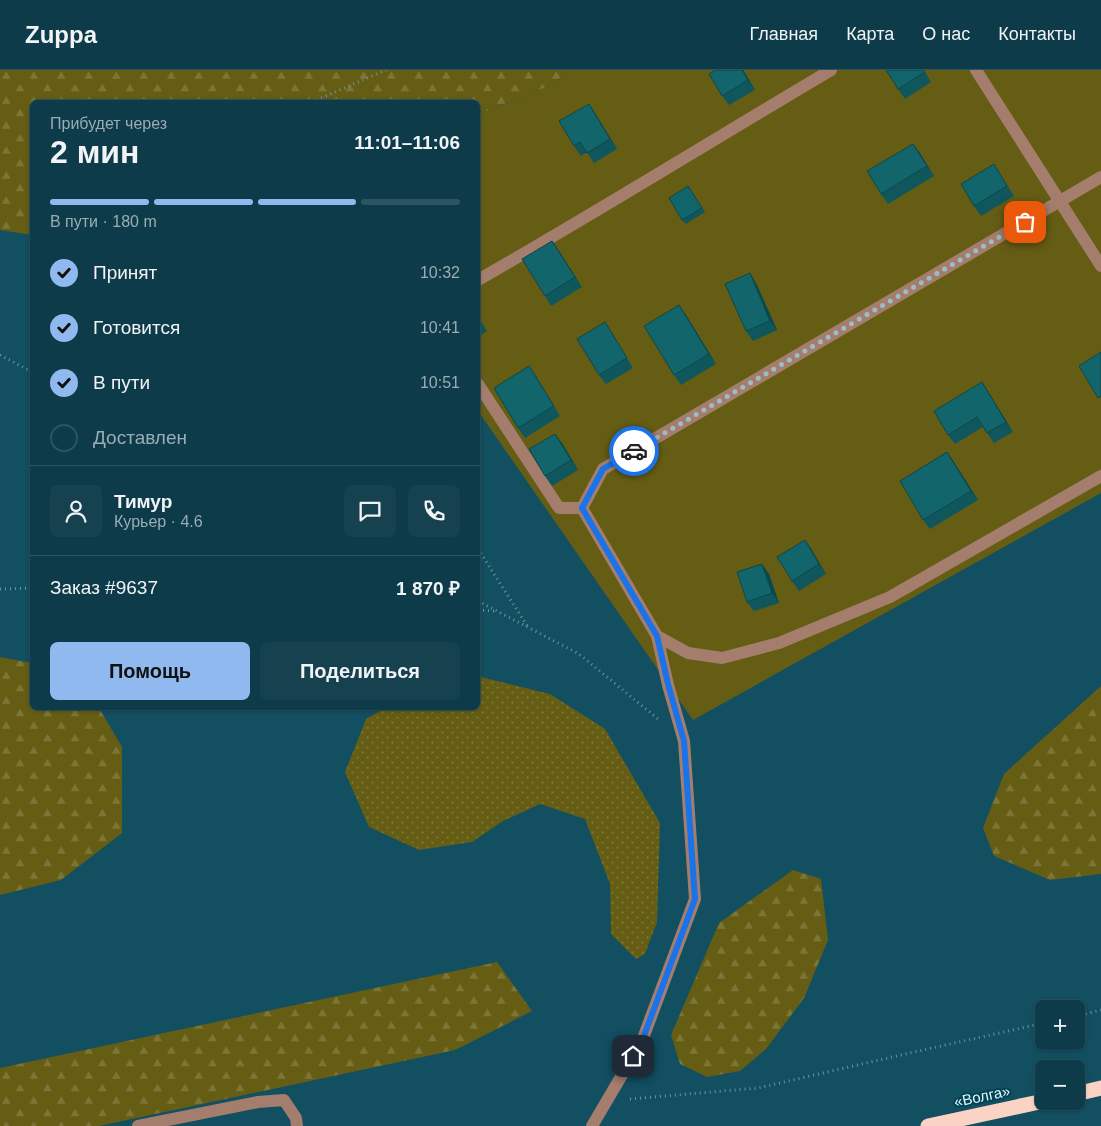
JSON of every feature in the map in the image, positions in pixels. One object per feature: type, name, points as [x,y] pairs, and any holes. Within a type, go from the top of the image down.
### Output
[{"type":"highway","points":[[1085,1092],[1101,1088]]},
{"type":"highway","name":"«Волга»","points":[[928,1126],[1035,1103]]},
{"type":"lane","points":[[480,279],[574,225],[831,70]]},
{"type":"lane","points":[[976,70],[1101,266]]},
{"type":"lane","points":[[582,508],[603,469],[1101,176]]},
{"type":"lane","points":[[480,387],[559,508],[582,508]]},
{"type":"lane","points":[[657,636],[688,653],[722,658],[779,643],[890,597],[1101,476]]},
{"type":"lane","points":[[582,508],[657,636],[684,741],[695,899],[642,1041],[592,1126]]},
{"type":"lane","points":[[138,1126],[258,1102],[284,1100],[296,1118],[297,1126]]},
{"type":"path","points":[[317,100],[386,70]]},
{"type":"path","points":[[0,355],[30,371]]},
{"type":"path","points":[[480,552],[528,628]]},
{"type":"path","points":[[0,589],[30,588]]},
{"type":"path","points":[[480,602],[579,654],[684,741]]},
{"type":"path","points":[[480,610],[498,612]]},
{"type":"path","points":[[1085,1014],[1101,1010]]},
{"type":"path","points":[[607,1101],[758,1088],[1035,1025]]},
{"type":"green space","points":[[0,70],[570,70],[552,85],[480,114],[480,100],[30,100],[30,235],[0,230]]},
{"type":"green space","points":[[570,70],[1101,70],[1101,493],[693,720],[480,414],[480,114],[552,85]]},
{"type":"green space","points":[[0,657],[30,663],[30,710],[100,710],[122,747],[122,833],[61,880],[0,895]]},
{"type":"green space","points":[[480,677],[550,694],[605,729],[660,823],[657,922],[645,954],[636,959],[611,934],[610,884],[585,819],[540,804],[503,821],[472,842],[419,850],[369,827],[345,772],[366,719],[382,710],[480,710]]},
{"type":"green space","points":[[1101,686],[1101,874],[1050,880],[994,856],[983,828],[1004,774]]},
{"type":"green space","points":[[793,870],[821,879],[828,940],[804,998],[766,1049],[740,1071],[707,1077],[680,1064],[671,1035],[719,923]]},
{"type":"green space","points":[[497,962],[532,1011],[455,1050],[99,1126],[0,1126],[0,1068]]},
{"type":"building","points":[[715,70],[742,70],[748,80],[722,96],[709,74]]},
{"type":"building","points":[[886,70],[923,70],[925,72],[898,89]]},
{"type":"building","points":[[589,104],[610,139],[587,153],[580,142],[574,146],[559,121]]},
{"type":"building","points":[[913,144],[927,166],[881,194],[867,171]]},
{"type":"building","points":[[994,164],[1007,186],[974,206],[961,184]]},
{"type":"building","points":[[688,186],[702,208],[682,220],[669,198]]},
{"type":"building","points":[[552,241],[575,277],[545,296],[522,259]]},
{"type":"building","points":[[750,273],[770,321],[746,331],[725,284]]},
{"type":"building","points":[[679,305],[709,354],[674,375],[644,326]]},
{"type":"building","points":[[605,322],[627,358],[599,375],[577,339]]},
{"type":"building","points":[[1101,352],[1101,396],[1098,398],[1079,366]]},
{"type":"building","points":[[529,366],[554,406],[518,428],[494,388]]},
{"type":"building","points":[[982,382],[1006,422],[987,433],[977,417],[948,435],[934,411]]},
{"type":"building","points":[[555,434],[571,460],[545,476],[529,449]]},
{"type":"building","points":[[947,452],[971,491],[923,520],[900,481]]},
{"type":"building","points":[[805,540],[819,564],[792,581],[777,557]]},
{"type":"building","points":[[762,564],[772,593],[747,602],[737,572]]},
{"type":"way so far","points":[[634,451],[1025,222]]},
{"type":"route","points":[[633,1056],[642,1041],[695,899],[684,741],[657,636],[582,508],[603,469],[634,451]]}]
